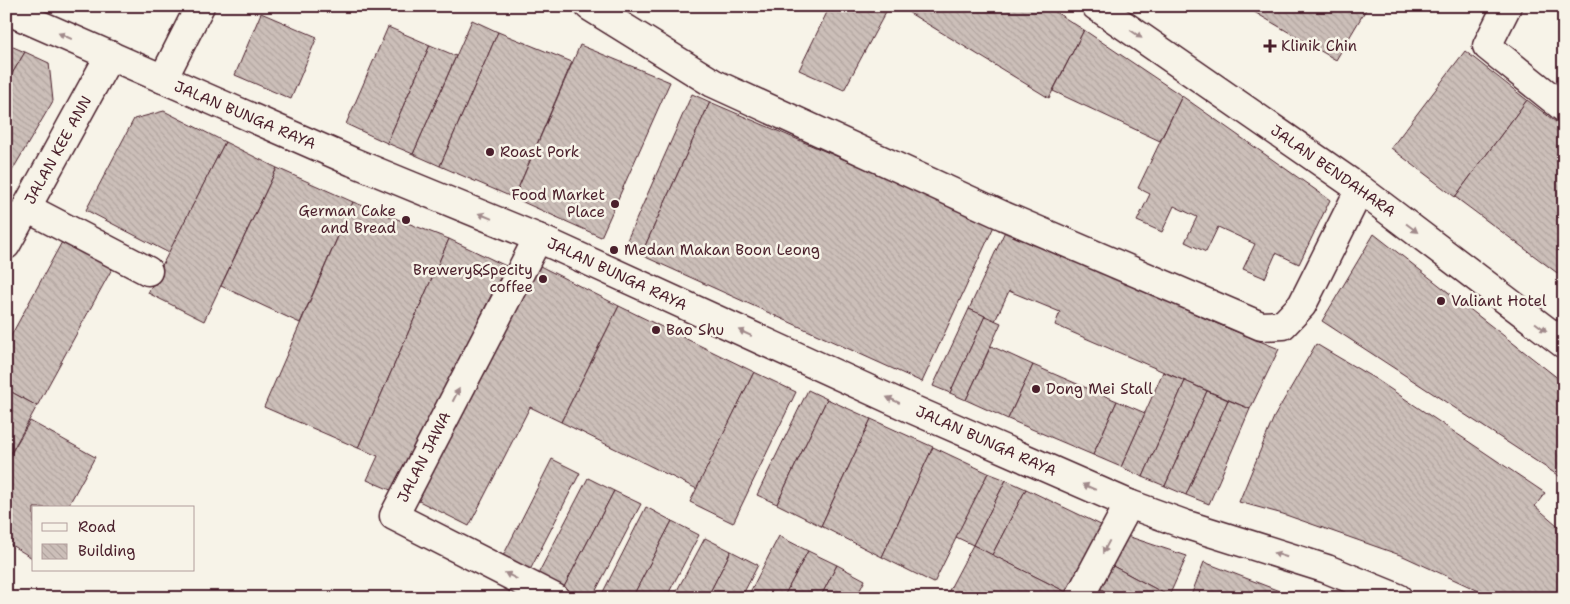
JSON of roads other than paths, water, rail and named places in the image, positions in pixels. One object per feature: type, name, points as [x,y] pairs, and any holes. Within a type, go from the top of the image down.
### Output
[{"type":"street","points":[[163,80],[200,6]]},
{"type":"street","points":[[589,6],[713,83],[1004,216],[1261,326],[1283,325],[1302,305],[1360,189]]},
{"type":"street","name":"JALAN BENDAHARA","points":[[1096,6],[1360,189],[1564,344]]},
{"type":"street","points":[[1507,6],[1487,46],[1564,108]]},
{"type":"street","name":"JALAN BUNGA RAYA","points":[[6,10],[353,162],[538,238],[905,406],[1129,504],[1184,524],[1327,569],[1398,598]]},
{"type":"street","name":"JALAN KEE ANN","points":[[6,245],[110,55]]},
{"type":"street","points":[[27,208],[148,271]]},
{"type":"street","name":"JALAN JAWA","points":[[538,238],[394,516],[555,598]]},
{"type":"street","points":[[1079,598],[1129,504]]},
{"type":"place","name":"Klinik Chin","points":[[1270,46]]},
{"type":"place","name":"Roast Pork","points":[[490,152]]},
{"type":"place","name":"Food Market Place","points":[[615,204]]},
{"type":"place","name":"German Cake and Bread","points":[[406,220]]},
{"type":"place","name":"Medan Makan Boon Leong","points":[[614,250]]},
{"type":"place","name":"Brewery&Specity coffee","points":[[543,279]]},
{"type":"place","name":"Valiant Hotel","points":[[1441,301]]},
{"type":"place","name":"Bao Shu","points":[[656,330]]},
{"type":"place","name":"Dong Mei Stall","points":[[1036,389]]}]
